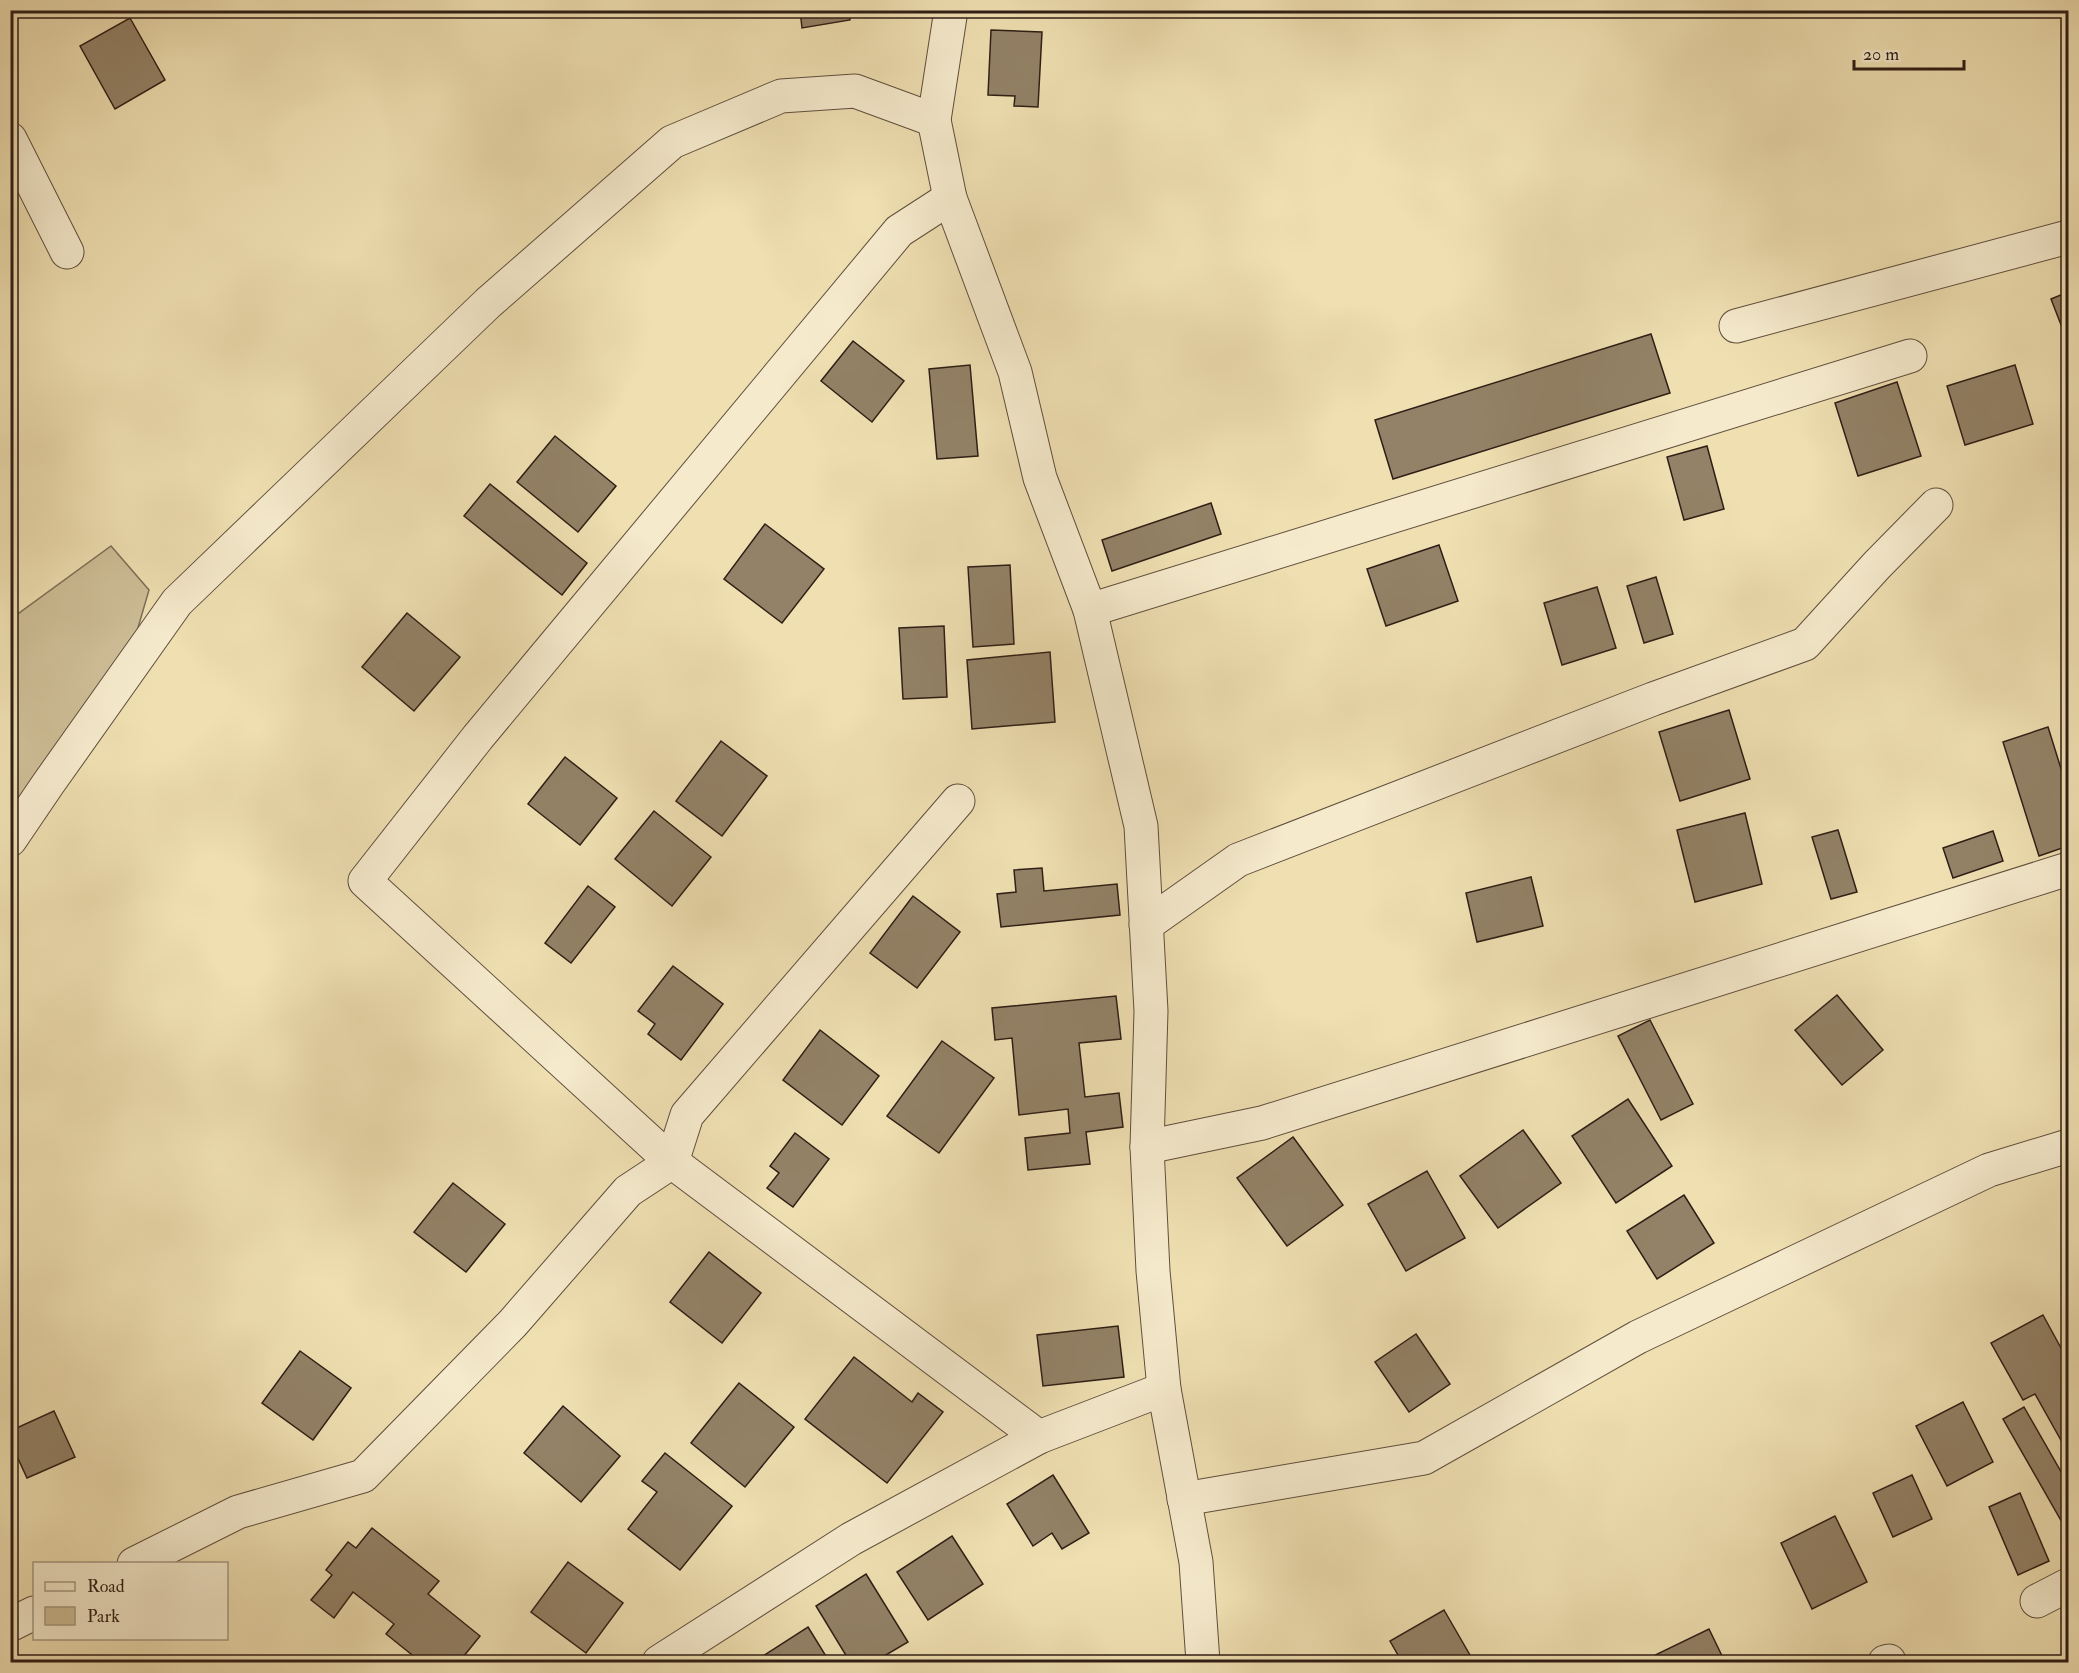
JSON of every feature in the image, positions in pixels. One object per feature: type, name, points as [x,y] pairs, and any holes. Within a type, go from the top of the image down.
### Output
[{"type":"street","points":[[951,10],[934,120],[950,198],[1015,372],[1040,478],[1090,610],[1141,826],[1150,1011],[1147,1147],[1152,1271],[1164,1389],[1196,1562],[1203,1662]]},
{"type":"street","points":[[10,840],[177,602],[488,303],[672,142],[781,96],[855,91],[934,120]]},
{"type":"street","points":[[10,139],[67,252]]},
{"type":"street","points":[[950,198],[899,231],[486,728],[365,881],[672,1162],[1039,1437]]},
{"type":"street","points":[[1736,326],[2068,237]]},
{"type":"street","points":[[1090,610],[1910,356]]},
{"type":"street","points":[[1146,925],[1238,860],[1653,699],[1805,644],[1936,505]]},
{"type":"street","points":[[136,1562],[238,1512],[363,1476],[513,1323],[628,1191],[672,1162],[687,1115],[958,801]]},
{"type":"street","points":[[1147,1147],[1262,1123],[2068,869]]},
{"type":"street","points":[[1184,1499],[1424,1458],[1638,1337],[1989,1170],[2068,1146]]},
{"type":"street","points":[[660,1662],[851,1539],[1039,1437],[1164,1389]]},
{"type":"street","points":[[2037,1601],[2068,1585]]},
{"type":"street","points":[[10,1625],[33,1614]]},
{"type":"green space","points":[[111,546],[149,590],[133,645],[11,819],[11,619]]},
{"type":"building","points":[[800,10],[849,10],[850,20],[802,28]]},
{"type":"building","points":[[130,18],[165,80],[115,109],[80,46]]},
{"type":"building","points":[[991,30],[1042,32],[1038,107],[1014,106],[1015,96],[988,95]]},
{"type":"building","points":[[2068,292],[2068,343],[2051,299]]},
{"type":"building","points":[[1651,334],[1670,393],[1393,479],[1375,420]]},
{"type":"building","points":[[853,341],[904,381],[872,422],[821,381]]},
{"type":"building","points":[[970,365],[978,456],[937,459],[929,369]]},
{"type":"building","points":[[2015,365],[2033,424],[1965,445],[1947,386]]},
{"type":"building","points":[[1897,382],[1921,456],[1858,476],[1835,403]]},
{"type":"building","points":[[555,436],[616,486],[578,532],[517,482]]},
{"type":"building","points":[[1707,446],[1724,509],[1684,520],[1667,457]]},
{"type":"building","points":[[490,484],[587,563],[562,595],[464,516]]},
{"type":"building","points":[[1211,503],[1221,534],[1112,571],[1102,540]]},
{"type":"building","points":[[765,524],[824,569],[782,623],[724,579]]},
{"type":"building","points":[[1439,545],[1458,601],[1386,626],[1367,569]]},
{"type":"building","points":[[1010,565],[1014,644],[973,647],[968,567]]},
{"type":"building","points":[[1656,577],[1673,634],[1644,643],[1627,586]]},
{"type":"building","points":[[1597,587],[1616,648],[1562,665],[1544,603]]},
{"type":"building","points":[[407,613],[460,657],[414,711],[362,667]]},
{"type":"building","points":[[944,626],[947,697],[903,699],[899,628]]},
{"type":"building","points":[[1050,652],[1055,722],[972,729],[967,660]]},
{"type":"building","points":[[1729,710],[1750,779],[1680,801],[1659,732]]},
{"type":"building","points":[[2048,727],[2068,791],[2068,846],[2039,856],[2003,742]]},
{"type":"building","points":[[721,741],[767,776],[722,836],[676,801]]},
{"type":"building","points":[[565,757],[617,798],[580,845],[528,804]]},
{"type":"building","points":[[654,811],[711,857],[672,906],[615,859]]},
{"type":"building","points":[[1745,813],[1762,884],[1695,902],[1677,830]]},
{"type":"building","points":[[1838,830],[1857,892],[1831,899],[1812,837]]},
{"type":"building","points":[[1993,831],[2003,861],[1953,878],[1943,848]]},
{"type":"building","points":[[1042,868],[1044,891],[1117,884],[1120,915],[1001,927],[997,894],[1016,892],[1014,870]]},
{"type":"building","points":[[1531,877],[1543,926],[1477,942],[1466,893]]},
{"type":"building","points":[[588,886],[615,907],[571,963],[545,943]]},
{"type":"building","points":[[913,896],[960,932],[917,988],[870,953]]},
{"type":"building","points":[[673,966],[723,1004],[681,1060],[648,1034],[655,1024],[638,1011]]},
{"type":"building","points":[[1837,995],[1883,1050],[1842,1085],[1795,1030]]},
{"type":"building","points":[[1116,996],[1121,1039],[1079,1043],[1085,1097],[1119,1093],[1123,1127],[1086,1132],[1090,1164],[1028,1170],[1025,1138],[1070,1133],[1068,1109],[1019,1115],[1012,1038],[995,1040],[992,1008]]},
{"type":"building","points":[[1650,1020],[1693,1104],[1661,1120],[1618,1036]]},
{"type":"building","points":[[820,1030],[879,1076],[842,1125],[783,1080]]},
{"type":"building","points":[[942,1041],[994,1078],[939,1153],[887,1116]]},
{"type":"building","points":[[1628,1099],[1672,1166],[1616,1203],[1572,1136]]},
{"type":"building","points":[[1523,1130],[1561,1183],[1498,1228],[1460,1176]]},
{"type":"building","points":[[795,1133],[829,1159],[793,1207],[767,1188],[779,1173],[770,1166]]},
{"type":"building","points":[[1293,1137],[1343,1205],[1287,1246],[1237,1178]]},
{"type":"building","points":[[1427,1171],[1465,1238],[1406,1271],[1368,1204]]},
{"type":"building","points":[[453,1183],[505,1224],[466,1272],[414,1232]]},
{"type":"building","points":[[1684,1195],[1714,1243],[1657,1279],[1627,1231]]},
{"type":"building","points":[[709,1252],[761,1293],[722,1343],[670,1302]]},
{"type":"building","points":[[2043,1315],[2068,1361],[2068,1439],[2062,1442],[2035,1394],[2023,1400],[1991,1343]]},
{"type":"building","points":[[1118,1326],[1124,1377],[1043,1386],[1037,1335]]},
{"type":"building","points":[[1416,1334],[1450,1384],[1409,1412],[1375,1362]]},
{"type":"building","points":[[300,1351],[351,1388],[313,1440],[262,1403]]},
{"type":"building","points":[[854,1357],[912,1402],[918,1393],[943,1412],[887,1483],[805,1419]]},
{"type":"building","points":[[739,1383],[794,1427],[745,1487],[691,1443]]},
{"type":"building","points":[[1963,1402],[1993,1462],[1947,1486],[1916,1426]]},
{"type":"building","points":[[563,1406],[620,1456],[581,1502],[524,1453]]},
{"type":"building","points":[[2024,1407],[2068,1484],[2068,1521],[2063,1524],[2003,1419]]},
{"type":"building","points":[[54,1411],[75,1457],[27,1478],[10,1441],[10,1431]]},
{"type":"building","points":[[665,1453],[732,1506],[680,1570],[628,1529],[657,1492],[642,1481]]},
{"type":"building","points":[[1053,1475],[1089,1533],[1062,1549],[1052,1533],[1033,1546],[1007,1504]]},
{"type":"building","points":[[1912,1475],[1932,1519],[1893,1537],[1873,1493]]},
{"type":"building","points":[[2020,1493],[2049,1561],[2018,1575],[1989,1507]]},
{"type":"building","points":[[1835,1516],[1867,1582],[1812,1609],[1781,1543]]},
{"type":"building","points":[[372,1528],[439,1581],[428,1594],[480,1636],[459,1662],[421,1662],[386,1634],[394,1624],[353,1592],[334,1618],[311,1600],[332,1575],[326,1570],[348,1542],[356,1548]]},
{"type":"building","points":[[952,1536],[983,1584],[928,1620],[897,1572]]},
{"type":"building","points":[[568,1562],[623,1603],[586,1653],[531,1612]]},
{"type":"building","points":[[866,1574],[908,1642],[874,1662],[850,1662],[816,1606]]},
{"type":"building","points":[[1444,1610],[1474,1662],[1402,1662],[1390,1641]]},
{"type":"building","points":[[808,1627],[829,1661],[763,1662],[760,1658]]},
{"type":"building","points":[[1709,1629],[1725,1662],[1653,1662],[1651,1657]]}]
